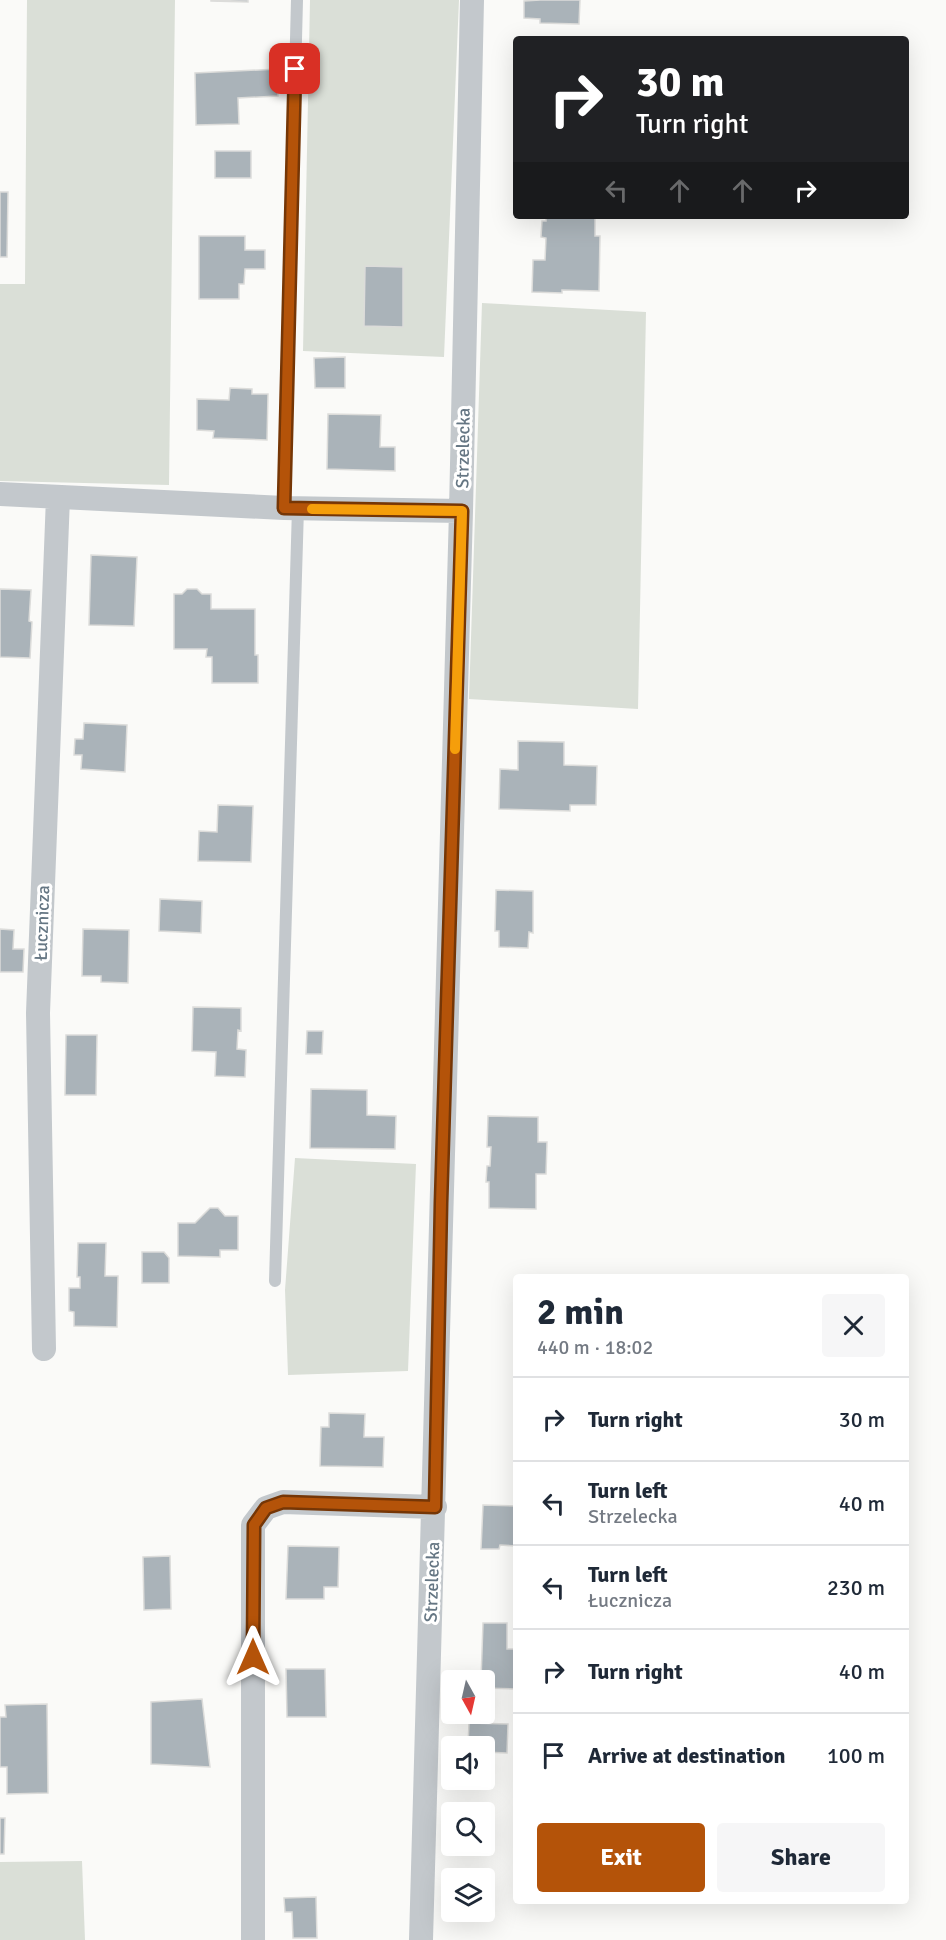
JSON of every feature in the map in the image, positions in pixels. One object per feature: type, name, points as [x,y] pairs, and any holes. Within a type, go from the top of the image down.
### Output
[{"type":"street","name":"Strzelecka","points":[[421,1940],[462,511],[472,0]]},
{"type":"street","points":[[0,494],[291,508],[462,511]]},
{"type":"street","name":"Łucznicza","points":[[44,1349],[38,1013],[58,497]]},
{"type":"street","points":[[253,1940],[254,1525],[266,1508],[283,1502],[435,1507]]},
{"type":"lane","points":[[275,1281],[291,508],[297,0]]},
{"type":"shaded area","points":[[27,0],[175,0],[169,485],[0,481],[0,284],[25,284]]},
{"type":"shaded area","points":[[310,0],[459,0],[444,357],[303,351]]},
{"type":"shaded area","points":[[482,303],[646,312],[638,709],[469,699]]},
{"type":"shaded area","points":[[295,1158],[416,1164],[408,1371],[288,1375],[285,1290]]},
{"type":"shaded area","points":[[82,1861],[85,1940],[0,1940],[0,1862]]},
{"type":"building","points":[[248,0],[248,2],[211,1]]},
{"type":"building","points":[[580,0],[579,24],[540,23],[540,19],[524,18],[524,1]]},
{"type":"building","points":[[278,69],[278,96],[238,98],[239,124],[196,125],[195,73]]},
{"type":"building","points":[[215,151],[251,151],[251,178],[215,178]]},
{"type":"building","points":[[0,192],[8,192],[7,257],[0,257]]},
{"type":"building","points":[[546,219],[595,219],[595,236],[600,236],[599,291],[532,292],[533,260],[545,260],[546,238],[541,237],[542,221]]},
{"type":"building","points":[[199,236],[245,236],[245,250],[265,250],[265,269],[245,269],[244,284],[239,284],[239,299],[199,299]]},
{"type":"building","points":[[365,266],[403,267],[403,327],[364,326]]},
{"type":"building","points":[[345,357],[345,388],[315,388],[314,358]]},
{"type":"building","points":[[230,388],[252,389],[252,394],[268,394],[267,440],[213,438],[214,431],[197,430],[197,399],[229,400]]},
{"type":"building","points":[[328,414],[381,415],[380,447],[395,447],[395,471],[327,469]]},
{"type":"building","points":[[91,555],[137,557],[134,626],[89,625]]},
{"type":"building","points":[[0,589],[31,590],[30,658],[0,657]]},
{"type":"building","points":[[187,589],[197,589],[202,594],[211,594],[211,609],[255,609],[255,655],[258,655],[258,683],[212,683],[212,657],[206,657],[207,649],[174,649],[174,594],[182,594]]},
{"type":"building","points":[[84,723],[127,725],[125,772],[81,769],[82,755],[74,755],[75,739],[83,739]]},
{"type":"building","points":[[518,741],[564,742],[564,765],[597,766],[596,805],[570,805],[570,811],[499,809],[500,769],[518,770]]},
{"type":"building","points":[[218,805],[253,806],[251,862],[198,861],[199,831],[217,832]]},
{"type":"building","points":[[496,890],[533,891],[533,933],[529,932],[528,948],[499,947],[499,931],[495,931]]},
{"type":"building","points":[[160,899],[202,901],[201,933],[159,931]]},
{"type":"building","points":[[0,929],[14,930],[13,949],[24,949],[23,972],[0,972]]},
{"type":"building","points":[[83,929],[129,930],[128,983],[101,982],[101,976],[82,976]]},
{"type":"building","points":[[193,1007],[241,1008],[241,1031],[238,1030],[237,1049],[246,1050],[245,1077],[215,1076],[216,1052],[192,1051]]},
{"type":"building","points":[[307,1031],[323,1031],[322,1054],[306,1054]]},
{"type":"building","points":[[66,1035],[97,1035],[96,1095],[65,1095]]},
{"type":"building","points":[[311,1089],[367,1090],[367,1115],[396,1116],[395,1149],[310,1148]]},
{"type":"building","points":[[488,1116],[538,1117],[538,1142],[547,1142],[546,1174],[536,1174],[536,1209],[489,1208],[489,1182],[486,1182],[491,1147],[487,1147]]},
{"type":"building","points":[[210,1208],[218,1208],[225,1216],[238,1216],[238,1250],[220,1250],[220,1257],[178,1256],[178,1223],[195,1223]]},
{"type":"building","points":[[78,1243],[106,1243],[105,1276],[118,1276],[117,1327],[74,1326],[74,1312],[69,1311],[69,1288],[80,1288],[80,1277],[77,1277]]},
{"type":"building","points":[[142,1252],[164,1252],[169,1258],[169,1283],[142,1283]]},
{"type":"building","points":[[329,1413],[365,1414],[364,1437],[384,1437],[383,1467],[320,1466],[321,1427],[329,1427]]},
{"type":"building","points":[[483,1505],[513,1506],[513,1546],[500,1545],[499,1549],[481,1549]]},
{"type":"building","points":[[288,1546],[339,1547],[338,1587],[324,1587],[324,1599],[286,1599]]},
{"type":"building","points":[[170,1556],[171,1609],[144,1610],[143,1557]]},
{"type":"building","points":[[483,1623],[507,1623],[507,1649],[513,1649],[513,1689],[495,1688],[495,1670],[481,1670]]},
{"type":"building","points":[[286,1669],[325,1669],[326,1717],[287,1717]]},
{"type":"building","points":[[202,1699],[210,1767],[151,1764],[151,1702]]},
{"type":"building","points":[[47,1704],[48,1793],[7,1794],[7,1767],[0,1767],[0,1717],[6,1717],[5,1705]]},
{"type":"building","points":[[469,1724],[508,1724],[507,1753],[495,1752],[495,1736],[468,1736]]},
{"type":"building","points":[[0,1818],[5,1818],[4,1854],[0,1854]]},
{"type":"building","points":[[316,1897],[317,1938],[293,1938],[292,1912],[285,1912],[284,1898]]},
{"type":"slow traffic","points":[[312,509],[462,511],[455,749]]},
{"type":"route","points":[[253,1657],[254,1525],[266,1508],[283,1502],[435,1507],[441,1203],[462,511],[284,508],[295,69]]}]
